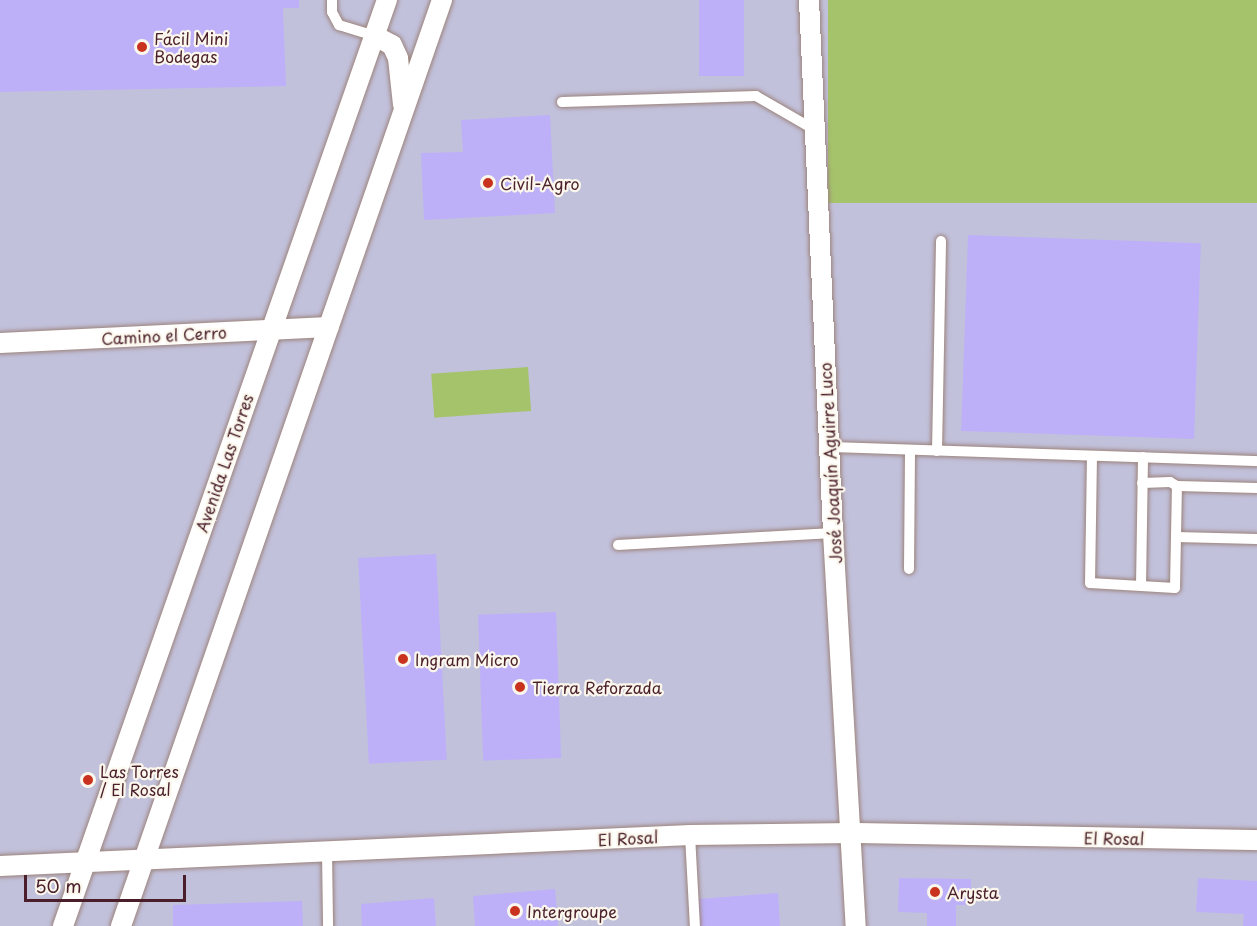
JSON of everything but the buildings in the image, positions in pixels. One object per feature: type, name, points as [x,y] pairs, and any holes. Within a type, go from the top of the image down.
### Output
[{"type":"street","name":"Avenida Las Torres","points":[[63,926],[387,0]]},
{"type":"street","points":[[120,926],[442,0]]},
{"type":"street","name":"José Joaquín Aguirre Luco","points":[[809,0],[833,533],[853,832],[856,926]]},
{"type":"street","points":[[375,36],[392,45],[398,58],[403,116]]},
{"type":"street","name":"Camino el Cerro","points":[[0,343],[329,327]]},
{"type":"street","name":"El Rosal","points":[[0,866],[690,835],[853,832],[1257,840]]},
{"type":"lane","points":[[332,0],[332,12],[339,25],[375,36]]},
{"type":"lane","points":[[562,102],[756,96],[815,130]]},
{"type":"lane","points":[[937,450],[941,241]]},
{"type":"lane","points":[[829,447],[1257,461]]},
{"type":"lane","points":[[909,569],[910,450]]},
{"type":"lane","points":[[1092,456],[1090,583],[1175,588],[1177,486]]},
{"type":"lane","points":[[1141,586],[1143,457]]},
{"type":"lane","points":[[1142,483],[1170,482],[1177,486],[1257,488]]},
{"type":"lane","points":[[618,545],[833,533]]},
{"type":"lane","points":[[1176,537],[1257,539]]},
{"type":"lane","points":[[690,835],[695,926]]},
{"type":"lane","points":[[327,852],[328,926]]},
{"type":"shaded area","points":[[0,0],[1257,0],[1257,926],[0,926]]},
{"type":"green space","points":[[828,0],[1257,0],[1257,203],[828,203]]},
{"type":"green space","points":[[528,367],[531,411],[434,418],[431,374]]},
{"type":"place","name":"Fácil Mini Bodegas","points":[[142,47]]},
{"type":"place","name":"Civil-Agro","points":[[488,183]]},
{"type":"place","name":"Ingram Micro","points":[[403,659]]},
{"type":"place","name":"Tierra Reforzada","points":[[520,687]]},
{"type":"place","name":"Las Torres / El Rosal","points":[[88,780]]},
{"type":"place","name":"Arysta","points":[[935,892]]},
{"type":"place","name":"Intergroupe","points":[[515,911]]}]
